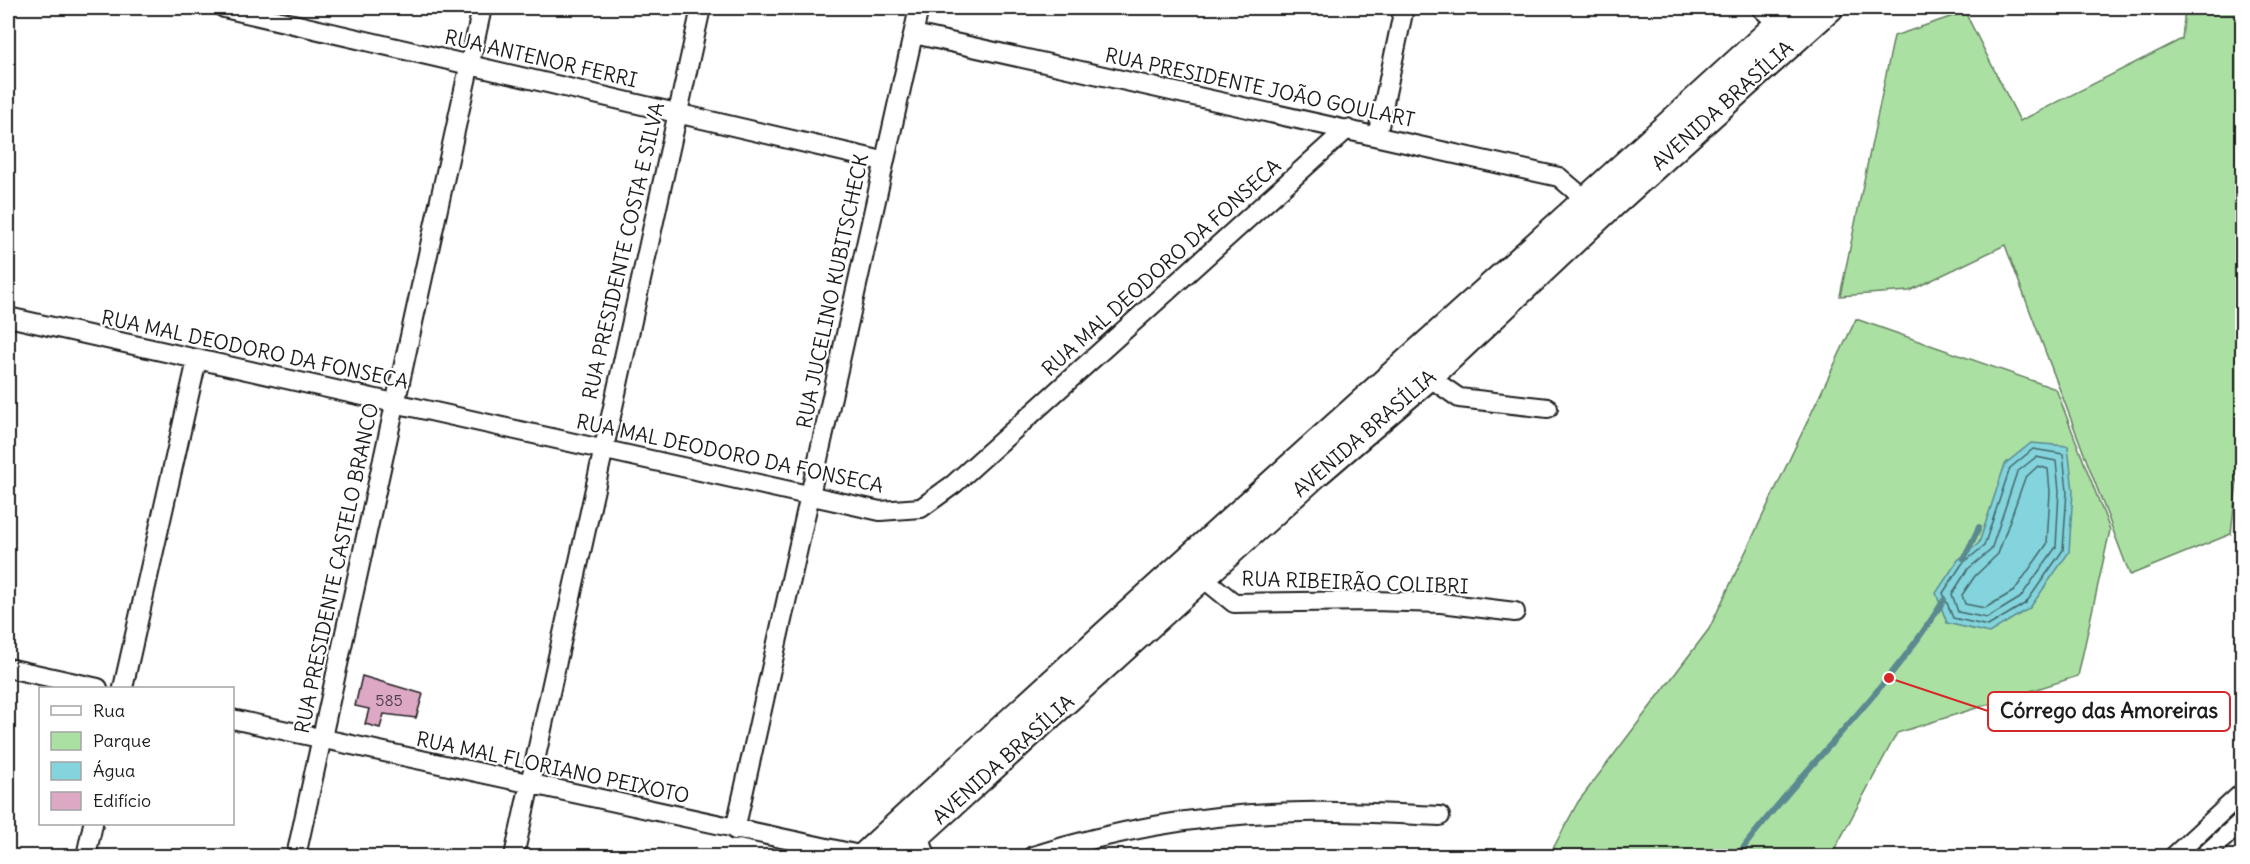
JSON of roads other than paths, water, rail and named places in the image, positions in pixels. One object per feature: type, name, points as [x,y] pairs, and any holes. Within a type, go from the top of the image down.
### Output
[{"type":"main road","name":"AVENIDA BRASÍLIA","points":[[895,856],[922,846],[1202,577],[1316,474],[1429,377],[1783,19],[1830,8]]},
{"type":"main road","name":"AVENIDA BRASÍLIA","points":[[864,856],[1167,576],[1595,207]]},
{"type":"street","name":"RUA ANTENOR FERRI","points":[[224,8],[273,13],[470,65],[883,161]]},
{"type":"street","name":"RUA PRESIDENTE CASTELO BRANCO","points":[[296,856],[483,8]]},
{"type":"street","name":"RUA PRESIDENTE COSTA E SILVA","points":[[514,856],[602,448],[701,8]]},
{"type":"street","name":"RUA JUCELINO KUBITSCHECK","points":[[735,830],[919,8]]},
{"type":"street","points":[[1377,136],[1404,8]]},
{"type":"street","name":"RUA PRESIDENTE JOÃO GOULART","points":[[914,34],[1559,177],[1595,207]]},
{"type":"street","name":"RUA MAL DEODORO DA FONSECA","points":[[8,317],[880,510],[921,508],[954,484],[1347,129]]},
{"type":"street","points":[[123,687],[197,360]]},
{"type":"street","points":[[1429,377],[1459,398],[1548,408]]},
{"type":"street","name":"RUA RIBEIRÃO COLIBRI","points":[[1202,577],[1234,603],[1441,603],[1515,612]]},
{"type":"street","points":[[8,668],[94,687]]},
{"type":"street","name":"RUA MAL FLORIANO PEIXOTO","points":[[234,719],[735,830],[864,856]]},
{"type":"street","points":[[2174,856],[2242,794]]},
{"type":"street","points":[[1033,856],[1131,832],[1213,818],[1303,812],[1440,816]]},
{"type":"street","points":[[2204,856],[2242,821]]},
{"type":"street","points":[[86,856],[93,825]]},
{"type":"water","points":[[2031,443],[2068,446],[2073,491],[2069,552],[2030,608],[1989,633],[1947,623],[1936,593],[1958,560],[1979,543],[2005,464]]},
{"type":"waterway","points":[[1964,559],[1979,527]]},
{"type":"waterway","points":[[1737,856],[1896,667],[1944,600]]},
{"type":"place","name":"Córrego das Amoreiras","points":[[1889,678]]}]
